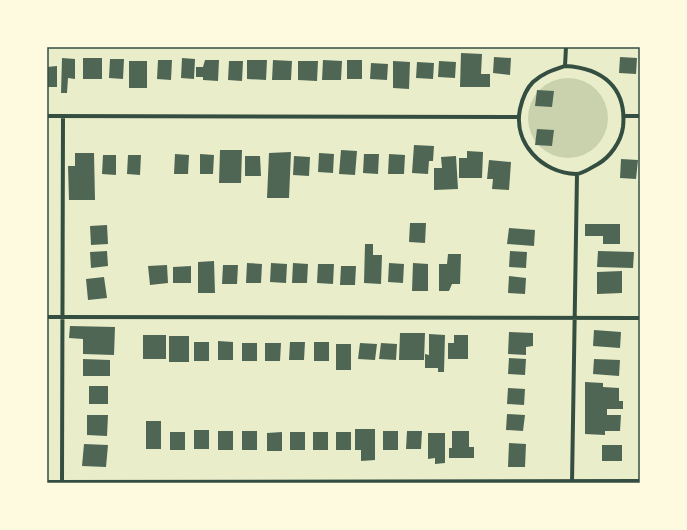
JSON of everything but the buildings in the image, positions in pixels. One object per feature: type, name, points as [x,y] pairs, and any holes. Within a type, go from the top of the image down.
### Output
[{"type":"street","points":[[566,47],[566,66]]},
{"type":"street","points":[[566,66],[583,67],[599,73],[620,99],[624,116],[622,133],[615,148],[603,161],[577,174],[551,167],[533,156],[525,144],[520,131],[518,117],[522,99],[532,83],[548,72],[566,66]]},
{"type":"street","points":[[47,116],[518,117]]},
{"type":"street","points":[[624,116],[640,116]]},
{"type":"street","points":[[62,482],[61,316],[63,117]]},
{"type":"street","points":[[572,482],[577,174]]},
{"type":"street","points":[[47,317],[640,318]]},
{"type":"street","points":[[47,482],[640,482]]},
{"type":"green space","points":[[568,78],[583,81],[596,90],[605,103],[608,118],[605,133],[596,146],[583,155],[568,158],[553,155],[540,146],[531,133],[528,118],[531,103],[540,90],[553,81]]}]
